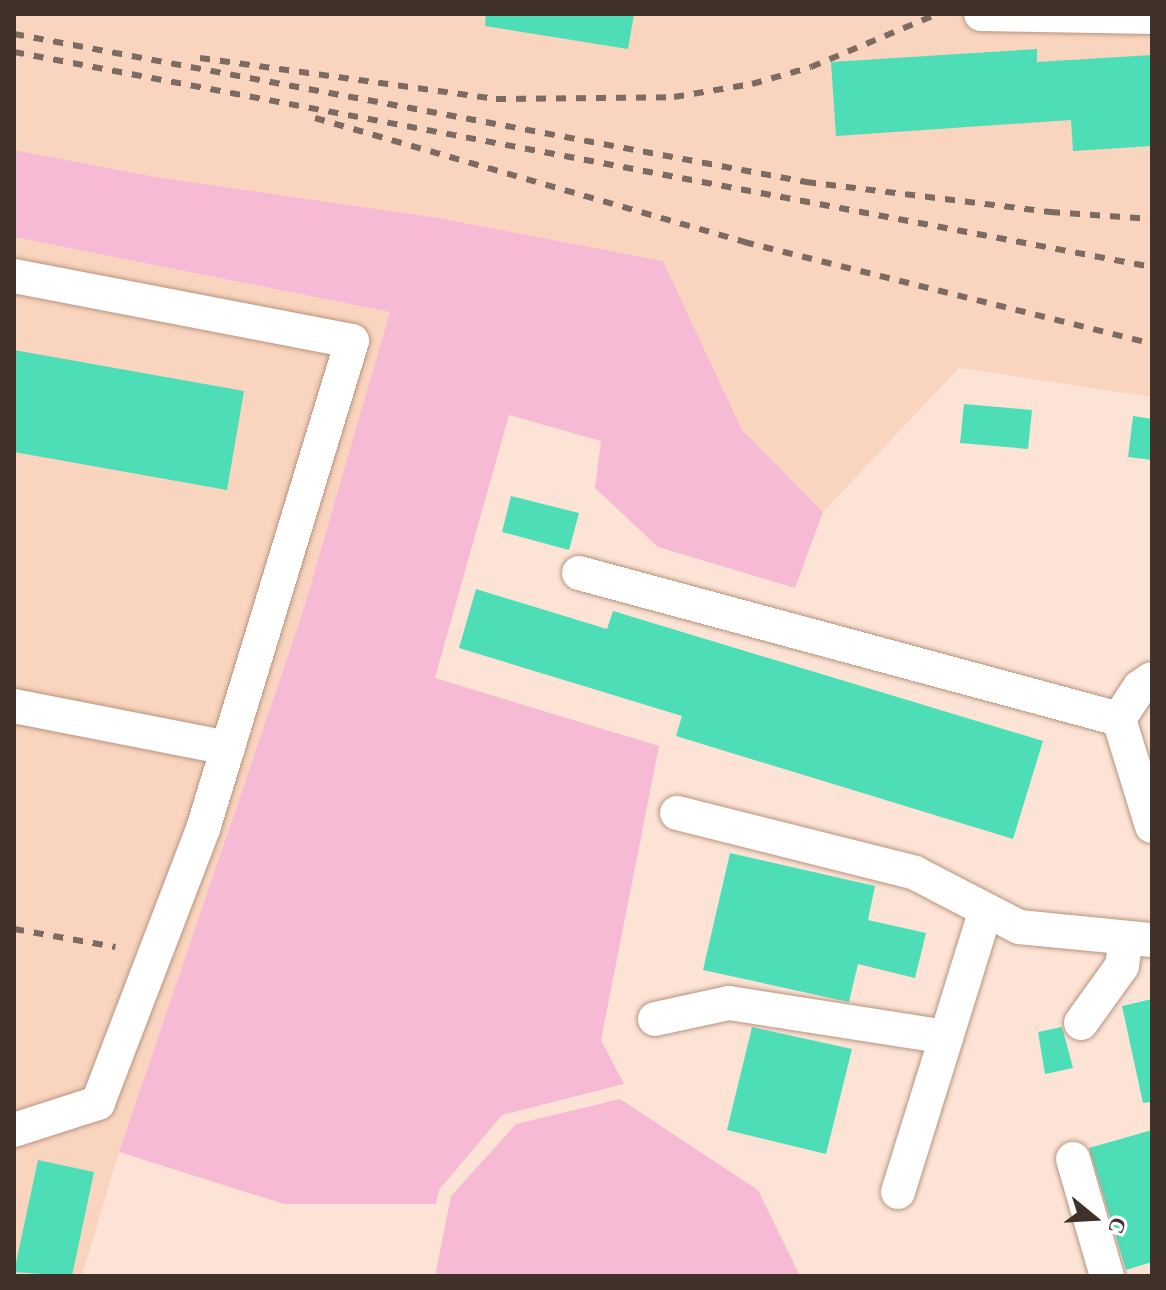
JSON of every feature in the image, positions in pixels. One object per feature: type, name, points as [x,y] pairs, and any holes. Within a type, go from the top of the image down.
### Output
[{"type":"street","points":[[981,14],[1152,17]]},
{"type":"street","points":[[14,276],[352,341],[203,829],[98,1103],[14,1130]]},
{"type":"street","points":[[579,573],[1119,719]]},
{"type":"street","points":[[1119,719],[1140,687],[1152,679]]},
{"type":"street","points":[[14,706],[228,748]]},
{"type":"street","points":[[1119,719],[1152,826]]},
{"type":"street","points":[[677,813],[915,873],[1019,927],[1139,939],[1081,1023]]},
{"type":"street","points":[[898,1192],[986,910]]},
{"type":"street","points":[[655,1019],[729,1003],[946,1037]]},
{"type":"street","points":[[1073,1159],[1107,1276]]},
{"type":"shaded area","points":[[14,14],[1152,14],[1152,397],[959,368],[823,512],[742,430],[663,261],[439,218],[156,177],[14,150]]},
{"type":"shaded area","points":[[14,150],[156,177],[439,218],[663,261],[742,430],[823,512],[795,588],[658,547],[595,488],[601,441],[509,415],[435,678],[659,746],[601,1040],[624,1084],[502,1115],[439,1190],[436,1204],[284,1204],[119,1152],[302,614],[390,312],[14,237]]},
{"type":"shaded area","points":[[14,237],[391,312],[302,613],[119,1152],[82,1276],[14,1276]]},
{"type":"shaded area","points":[[620,1099],[758,1190],[800,1276],[435,1276],[451,1196],[516,1124]]},
{"type":"building","points":[[486,14],[634,14],[628,49],[485,26]]},
{"type":"building","points":[[1037,49],[1037,62],[1152,55],[1152,146],[1073,151],[1071,120],[836,136],[831,62]]},
{"type":"building","points":[[14,350],[244,391],[227,490],[14,452]]},
{"type":"building","points":[[964,404],[1032,410],[1028,449],[960,443]]},
{"type":"building","points":[[1133,416],[1152,419],[1152,460],[1128,457]]},
{"type":"building","points":[[511,496],[579,513],[569,550],[502,532]]},
{"type":"building","points":[[476,589],[607,629],[613,611],[1043,741],[1013,839],[676,736],[682,716],[459,648]]},
{"type":"building","points":[[730,853],[875,886],[868,920],[926,933],[915,978],[858,964],[849,1002],[703,970]]},
{"type":"building","points":[[1152,999],[1152,1102],[1143,1103],[1122,1006]]},
{"type":"building","points":[[752,1027],[852,1049],[826,1154],[727,1130]]},
{"type":"building","points":[[1062,1027],[1073,1068],[1045,1074],[1038,1032]]},
{"type":"building","points":[[1152,1130],[1152,1262],[1126,1270],[1089,1148]]},
{"type":"building","points":[[38,1160],[94,1172],[72,1276],[14,1272]]},
{"type":"railway","points":[[200,58],[496,99],[674,97],[752,84],[811,67],[937,14]]},
{"type":"railway","points":[[14,34],[806,182],[1050,212],[1152,219]]},
{"type":"railway","points":[[14,52],[1152,267]]},
{"type":"railway","points":[[315,118],[744,242],[1152,344]]},
{"type":"railway","points":[[14,929],[115,947]]}]
